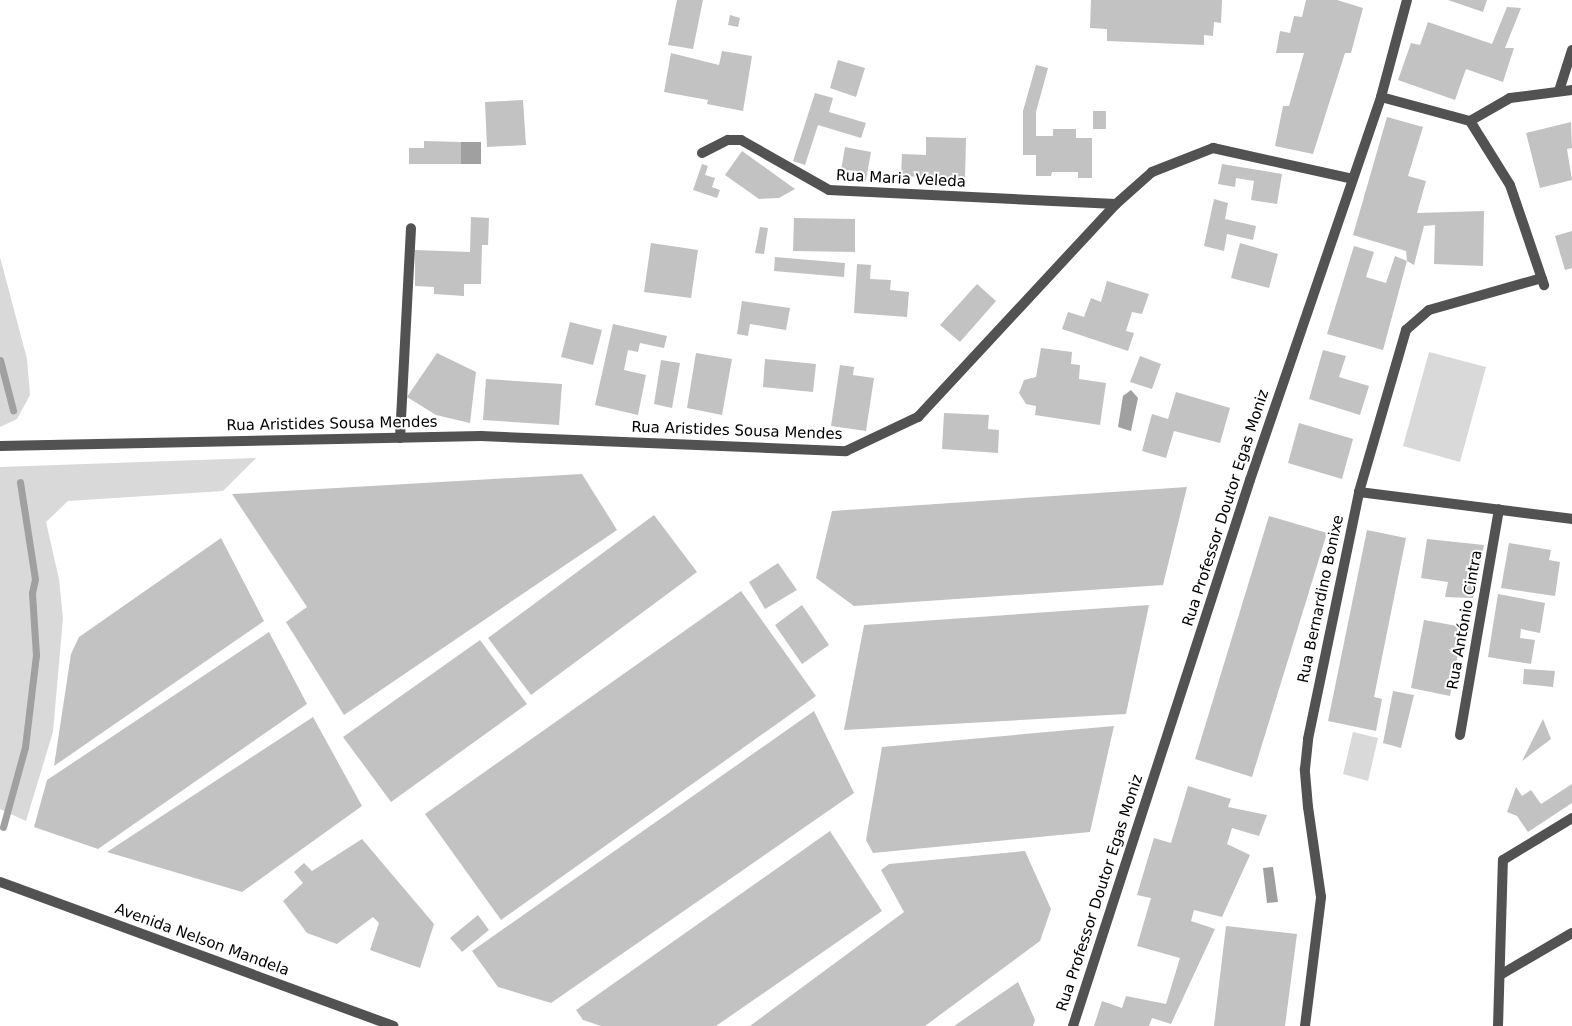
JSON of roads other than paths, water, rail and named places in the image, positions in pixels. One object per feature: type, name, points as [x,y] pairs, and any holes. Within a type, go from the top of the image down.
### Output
[{"type":"street","name":"Rua Professor Doutor Egas Moniz","points":[[1073,1026],[1250,480],[1381,97],[1407,0]]},
{"type":"street","points":[[1559,91],[1572,50]]},
{"type":"street","points":[[1381,97],[1470,121],[1510,98],[1572,90]]},
{"type":"street","name":"Rua Bernardino Bonixe","points":[[1305,1026],[1321,896],[1308,807],[1306,754],[1359,492],[1406,330],[1429,310],[1543,281],[1510,185],[1470,121]]},
{"type":"street","name":"Rua Maria Veleda","points":[[702,153],[728,140],[741,140],[829,190],[1116,204]]},
{"type":"street","name":"Rua Aristides Sousa Mendes","points":[[0,446],[481,436],[846,451],[918,417],[1116,204],[1152,172],[1213,148],[1353,179]]},
{"type":"street","points":[[400,438],[411,228]]},
{"type":"street","points":[[1359,492],[1572,519]]},
{"type":"street","name":"Rua António Cintra","points":[[1460,735],[1499,509]]},
{"type":"street","points":[[1498,1026],[1503,860],[1572,818]]},
{"type":"street","name":"Avenida Nelson Mandela","points":[[0,882],[394,1026]]},
{"type":"street","points":[[1500,975],[1572,933]]},
{"type":"waterway","points":[[0,360],[13,410]]},
{"type":"waterway","points":[[3,827],[25,747],[36,655],[32,593],[35,579],[20,482]]}]
